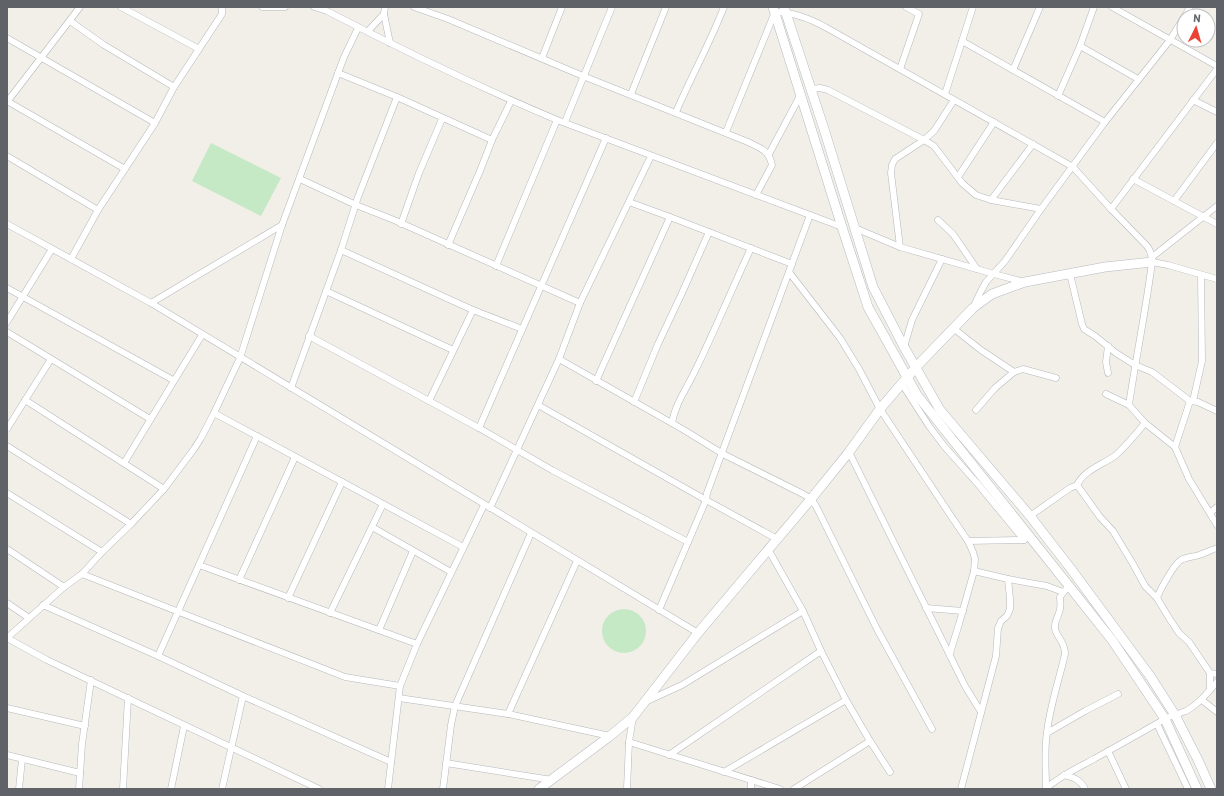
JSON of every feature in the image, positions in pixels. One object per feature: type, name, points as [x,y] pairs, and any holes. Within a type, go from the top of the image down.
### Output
[{"type":"main road","points":[[774,9],[868,307],[905,381],[1066,589],[1112,640],[1161,721],[1197,789]]},
{"type":"main road","points":[[785,9],[873,287],[904,346],[940,410],[1030,516],[1150,676],[1175,715],[1211,789]]},
{"type":"main road","points":[[539,789],[633,717],[698,633],[849,452],[880,409],[916,367],[973,308],[992,294],[1025,282],[1152,260]]},
{"type":"street","points":[[80,7],[7,101],[125,169]]},
{"type":"street","points":[[121,7],[199,49]]},
{"type":"street","points":[[71,259],[98,210],[155,123],[174,87],[222,14],[222,7]]},
{"type":"street","points":[[262,7],[285,7]]},
{"type":"street","points":[[314,7],[327,9],[358,28],[368,31],[451,73],[511,101],[651,156],[842,227]]},
{"type":"street","points":[[385,7],[384,14],[390,43]]},
{"type":"street","points":[[414,7],[726,132],[764,150],[769,154],[772,165],[756,195]]},
{"type":"street","points":[[542,58],[562,7]]},
{"type":"street","points":[[564,122],[612,7]]},
{"type":"street","points":[[631,94],[666,7]]},
{"type":"street","points":[[676,112],[700,63],[724,7]]},
{"type":"street","points":[[906,7],[919,14]]},
{"type":"street","points":[[900,69],[922,7]]},
{"type":"street","points":[[944,94],[973,7]]},
{"type":"street","points":[[1013,70],[1040,7]]},
{"type":"street","points":[[1058,96],[1080,46],[1094,7]]},
{"type":"street","points":[[1111,209],[1217,67],[1112,7]]},
{"type":"street","points":[[726,132],[774,9],[785,9],[814,21],[1073,167],[1149,249],[1152,260],[1148,295],[1129,405]]},
{"type":"street","points":[[368,31],[384,14]]},
{"type":"street","points":[[70,21],[104,45],[174,87]]},
{"type":"street","points":[[319,789],[47,660],[7,638],[64,587],[82,574],[164,489],[194,449],[214,413],[240,358],[282,225],[344,57],[358,28]]},
{"type":"street","points":[[973,308],[983,287],[1006,261],[1041,209],[1105,122],[1170,40],[1176,30]]},
{"type":"street","points":[[7,38],[155,123]]},
{"type":"street","points":[[962,41],[1105,122]]},
{"type":"street","points":[[1080,46],[1138,79]]},
{"type":"street","points":[[338,73],[492,140]]},
{"type":"street","points":[[811,89],[820,88],[828,90],[934,146],[950,169],[966,187],[976,195],[992,200],[1041,209]]},
{"type":"street","points":[[769,154],[801,93]]},
{"type":"street","points":[[291,388],[396,97]]},
{"type":"street","points":[[900,247],[891,173],[892,165],[896,159],[924,140],[934,131],[954,100]]},
{"type":"street","points":[[1193,100],[1217,112]]},
{"type":"street","points":[[448,245],[492,140],[511,101]]},
{"type":"street","points":[[401,224],[419,173],[442,119]]},
{"type":"street","points":[[496,266],[557,120]]},
{"type":"street","points":[[958,177],[994,122]]},
{"type":"street","points":[[479,428],[606,138]]},
{"type":"street","points":[[1174,201],[1217,143]]},
{"type":"street","points":[[992,200],[1033,144]]},
{"type":"street","points":[[7,156],[98,210]]},
{"type":"street","points":[[490,508],[559,359],[580,303],[651,156]]},
{"type":"street","points":[[300,179],[580,303]]},
{"type":"street","points":[[1133,179],[1217,224]]},
{"type":"street","points":[[629,202],[670,216],[792,264]]},
{"type":"street","points":[[1152,260],[1217,206]]},
{"type":"street","points":[[659,610],[706,500],[707,493],[810,215]]},
{"type":"street","points":[[596,381],[670,216]]},
{"type":"street","points":[[938,220],[953,234],[977,270]]},
{"type":"street","points":[[7,224],[151,304],[698,633]]},
{"type":"street","points":[[151,304],[282,225]]},
{"type":"street","points":[[854,228],[900,247],[977,270],[1025,282]]},
{"type":"street","points":[[634,402],[658,344],[710,232]]},
{"type":"street","points":[[672,423],[677,405],[695,370],[751,248]]},
{"type":"street","points":[[7,322],[52,249]]},
{"type":"street","points":[[341,250],[473,310],[522,329]]},
{"type":"street","points":[[904,346],[912,320],[942,259]]},
{"type":"street","points":[[1152,260],[1201,276],[1217,279]]},
{"type":"street","points":[[789,272],[840,338],[860,369],[880,409],[968,541],[975,559],[974,571],[950,653]]},
{"type":"street","points":[[1070,274],[1082,327],[1116,353],[1135,365],[1152,372],[1192,401],[1198,402],[1217,411]]},
{"type":"street","points":[[1175,447],[1192,401],[1202,361],[1201,276]]},
{"type":"street","points":[[7,288],[173,380]]},
{"type":"street","points":[[326,291],[453,350]]},
{"type":"street","points":[[429,401],[473,310]]},
{"type":"street","points":[[953,328],[981,350],[1014,372]]},
{"type":"street","points":[[7,332],[150,419]]},
{"type":"street","points":[[124,463],[173,380],[202,335]]},
{"type":"street","points":[[309,336],[479,428],[516,450],[688,542]]},
{"type":"street","points":[[1108,346],[1106,362],[1108,373]]},
{"type":"street","points":[[7,429],[51,359]]},
{"type":"street","points":[[559,359],[672,423],[722,454],[811,499],[816,506],[877,629],[932,729]]},
{"type":"street","points":[[976,410],[992,391],[1014,372],[1023,370],[1056,378]]},
{"type":"street","points":[[905,381],[929,426],[944,446],[1024,540],[968,541]]},
{"type":"street","points":[[1106,394],[1129,405],[1145,423],[1175,447],[1189,478],[1217,525]]},
{"type":"street","points":[[25,400],[164,489]]},
{"type":"street","points":[[538,405],[777,539]]},
{"type":"street","points":[[214,413],[463,547]]},
{"type":"street","points":[[1078,485],[1080,479],[1115,455],[1145,423]]},
{"type":"street","points":[[158,656],[257,436]]},
{"type":"street","points":[[7,446],[131,524]]},
{"type":"street","points":[[849,452],[926,608],[950,653],[965,686],[981,712]]},
{"type":"street","points":[[239,580],[295,456]]},
{"type":"street","points":[[288,598],[342,482]]},
{"type":"street","points":[[1030,516],[1070,488],[1078,485]]},
{"type":"street","points":[[1078,485],[1100,518],[1113,531],[1145,586],[1157,598],[1168,618],[1179,633],[1189,642],[1210,673],[1210,690]]},
{"type":"street","points":[[7,493],[102,552]]},
{"type":"street","points":[[330,612],[383,504]]},
{"type":"street","points":[[388,789],[400,686],[451,572],[484,504]]},
{"type":"street","points":[[1210,513],[1217,508]]},
{"type":"street","points":[[372,527],[451,572]]},
{"type":"street","points":[[444,789],[451,725],[455,706],[531,533]]},
{"type":"street","points":[[1157,598],[1178,561],[1217,548]]},
{"type":"street","points":[[7,549],[64,587]]},
{"type":"street","points":[[768,549],[803,611],[846,700],[890,772]]},
{"type":"street","points":[[379,630],[413,551]]},
{"type":"street","points":[[508,714],[578,561]]},
{"type":"street","points":[[199,565],[418,644]]},
{"type":"street","points":[[974,571],[1008,579],[1066,589],[1060,597],[1060,610],[1055,628],[1065,647],[1065,654],[1046,733],[1045,788]]},
{"type":"street","points":[[82,574],[345,677],[400,686]]},
{"type":"street","points":[[961,789],[996,656],[998,628],[1001,621],[1007,616],[1010,609],[1008,579]]},
{"type":"street","points":[[7,603],[29,618]]},
{"type":"street","points":[[43,605],[392,762]]},
{"type":"street","points":[[926,608],[963,611]]},
{"type":"street","points":[[644,703],[682,685],[803,611]]},
{"type":"street","points":[[669,755],[821,651]]},
{"type":"street","points":[[1210,673],[1217,674]]},
{"type":"street","points":[[79,789],[90,680]]},
{"type":"street","points":[[1045,788],[1064,775],[1146,729],[1187,710],[1202,700],[1217,682]]},
{"type":"street","points":[[1046,733],[1118,694]]},
{"type":"street","points":[[222,789],[243,696]]},
{"type":"street","points":[[123,789],[128,698]]},
{"type":"street","points":[[399,698],[508,714],[610,736]]},
{"type":"street","points":[[724,772],[846,700]]},
{"type":"street","points":[[1202,700],[1217,712]]},
{"type":"street","points":[[7,708],[85,726]]},
{"type":"street","points":[[627,789],[629,742],[633,717]]},
{"type":"street","points":[[1161,721],[1188,789]]},
{"type":"street","points":[[171,789],[184,726]]},
{"type":"street","points":[[794,789],[870,741]]},
{"type":"street","points":[[629,742],[780,789]]},
{"type":"street","points":[[1108,751],[1126,789]]},
{"type":"street","points":[[7,755],[80,773]]},
{"type":"street","points":[[19,789],[22,759]]},
{"type":"street","points":[[446,763],[552,780]]},
{"type":"street","points":[[1064,775],[1077,779],[1081,782],[1085,789]]},
{"type":"street","points":[[751,780],[751,789]]},
{"type":"green space","points":[[211,143],[281,178],[261,216],[192,181]]},
{"type":"green space","points":[[624,609],[636,613],[642,619],[646,631],[642,643],[636,649],[624,653],[612,649],[606,643],[602,631],[606,619],[612,613]]}]
